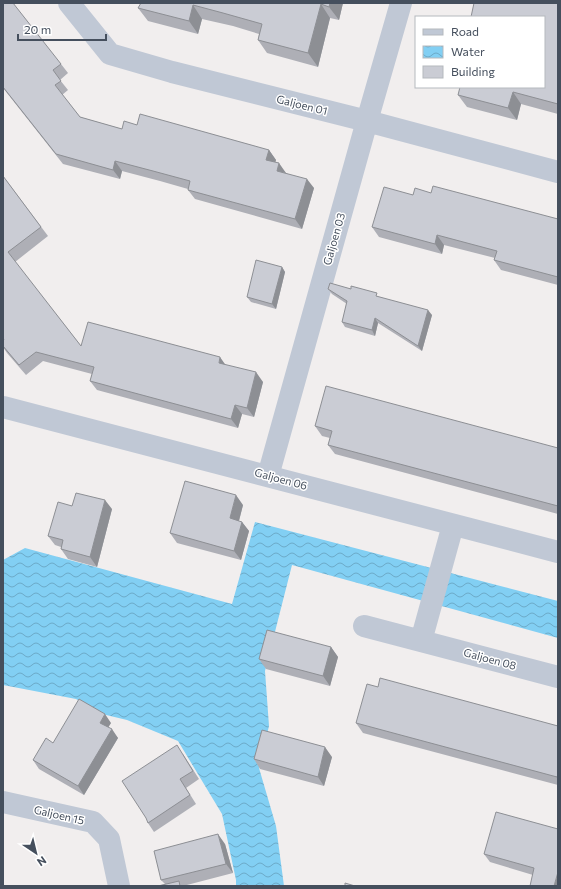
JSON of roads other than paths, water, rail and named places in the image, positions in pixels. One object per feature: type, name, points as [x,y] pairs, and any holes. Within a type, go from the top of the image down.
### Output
[{"type":"street","name":"Galjoen 01","points":[[69,3],[110,54],[172,72],[367,121],[558,172]]},
{"type":"street","points":[[85,24],[91,3]]},
{"type":"street","name":"Galjoen 03","points":[[268,476],[401,3]]},
{"type":"street","name":"Galjoen 06","points":[[3,407],[558,552]]},
{"type":"street","points":[[421,641],[453,524]]},
{"type":"street","name":"Galjoen 08","points":[[364,626],[558,677]]},
{"type":"street","name":"Galjoen 15","points":[[3,802],[93,822],[109,840],[119,886]]},
{"type":"water","points":[[255,522],[558,601],[558,638],[292,565],[265,671],[269,726],[259,768],[276,826],[284,886],[236,886],[222,814],[178,741],[127,720],[102,714],[76,699],[3,685],[3,560],[25,548],[232,604]]}]
